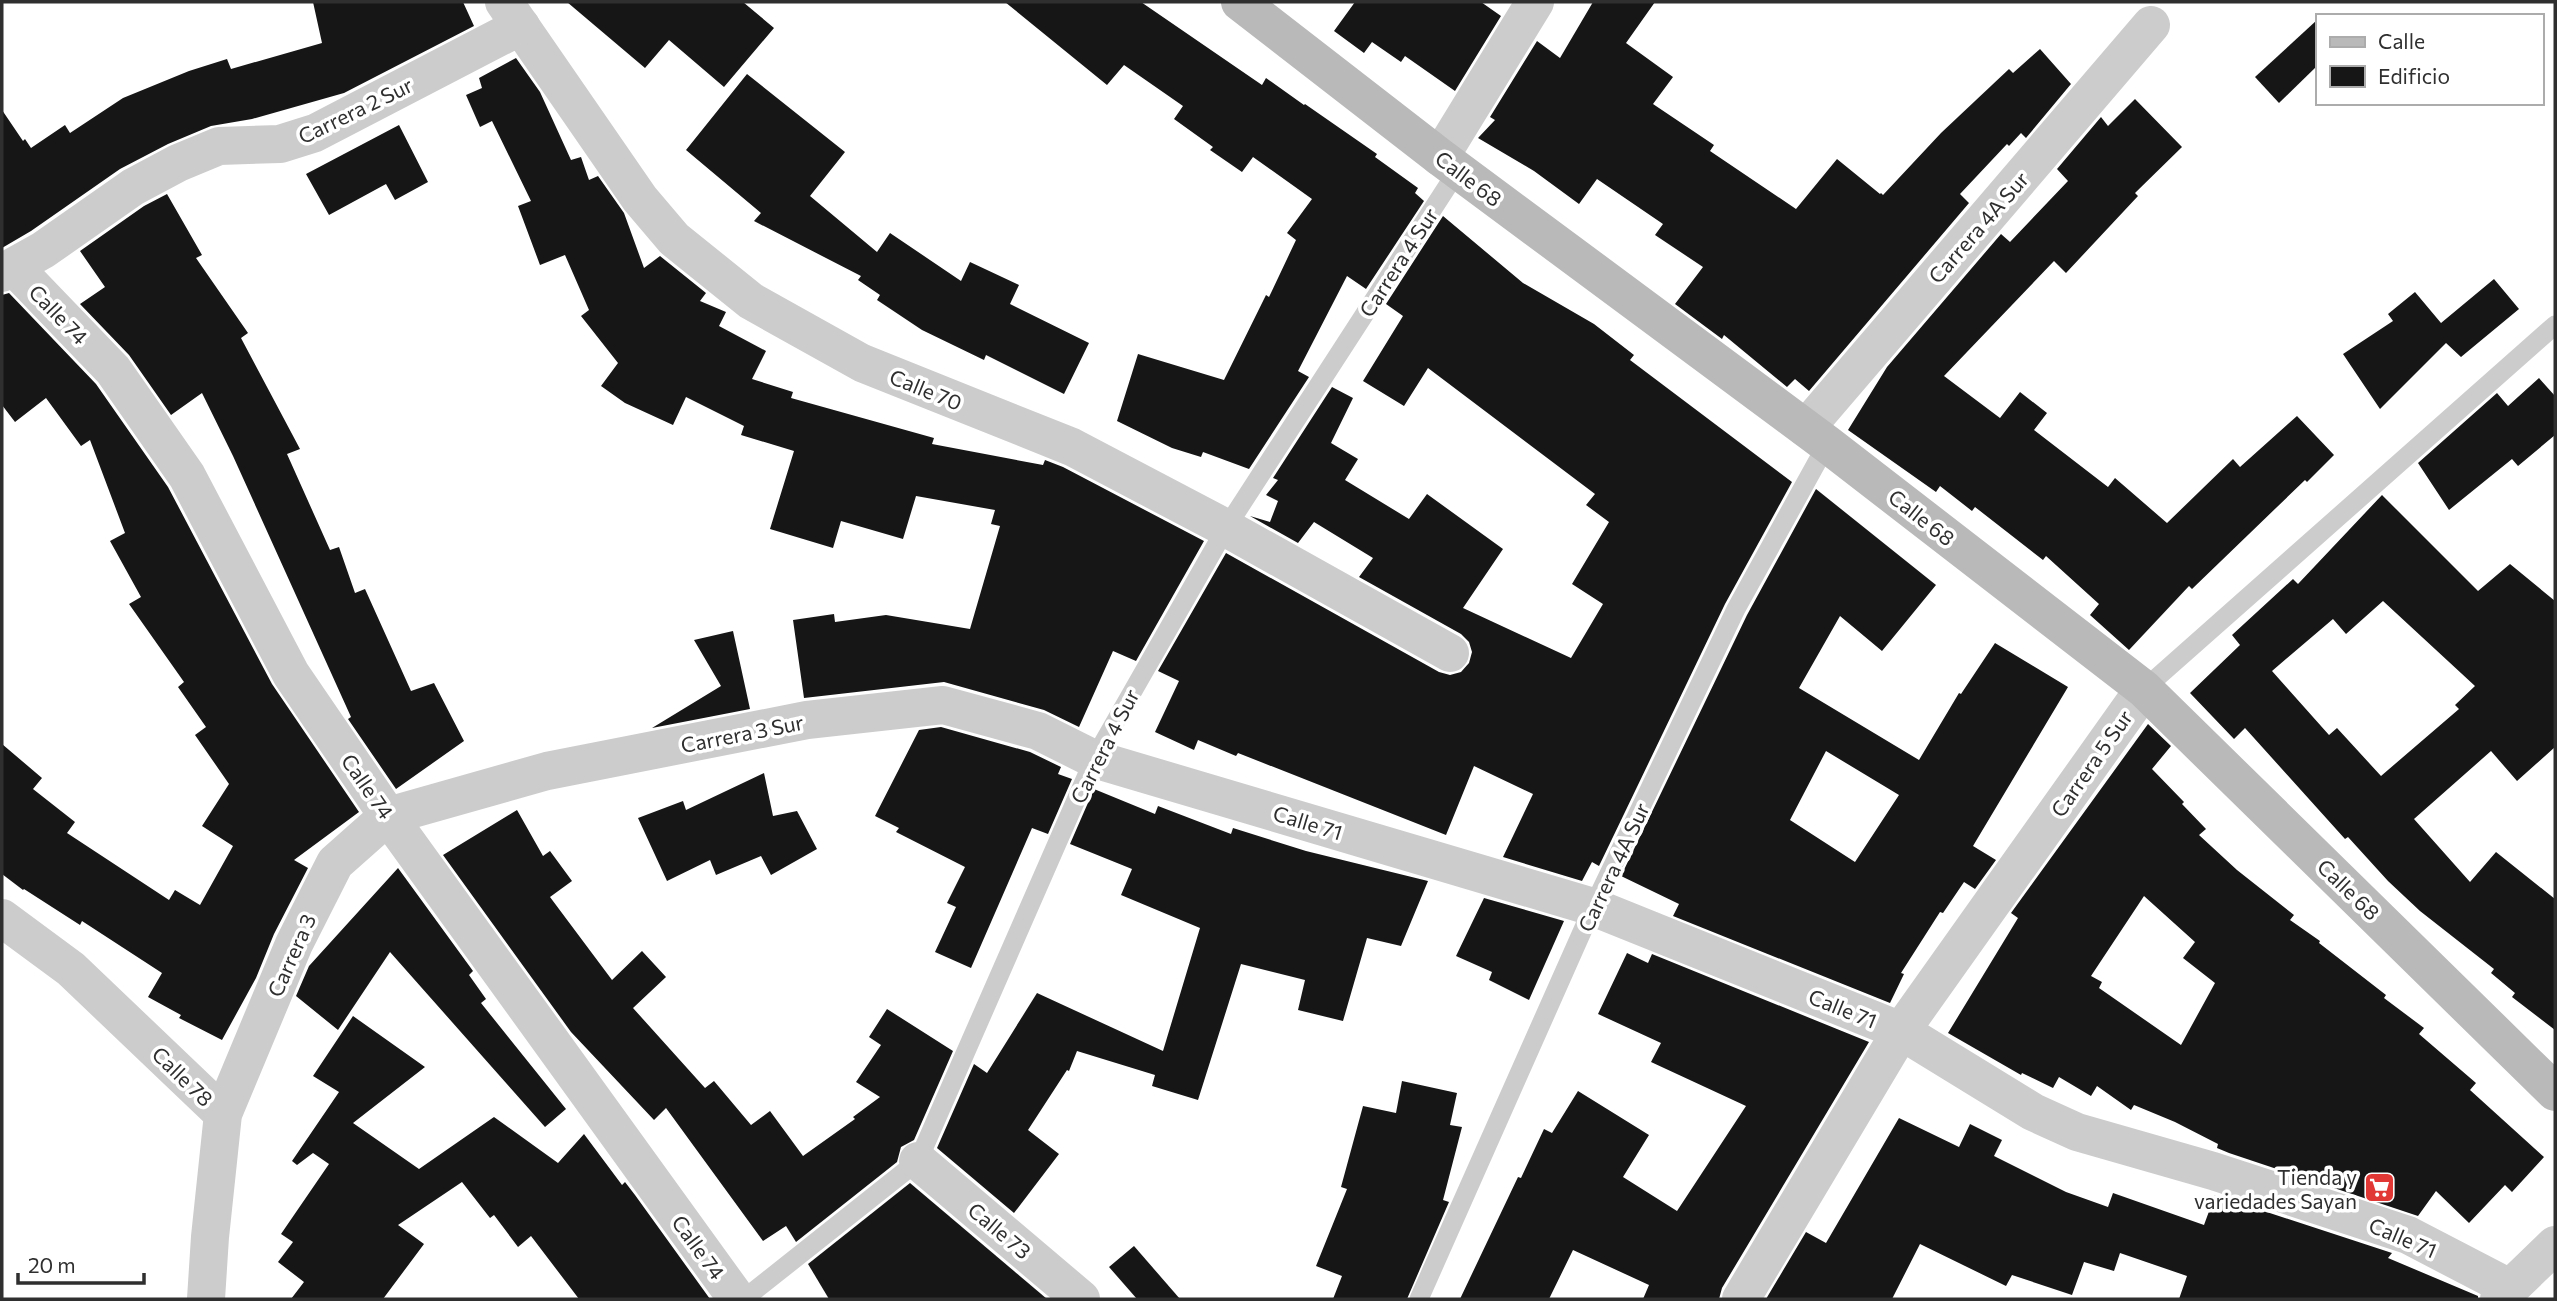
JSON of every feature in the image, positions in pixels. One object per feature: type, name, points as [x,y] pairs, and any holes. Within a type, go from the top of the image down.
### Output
[{"type":"street","name":"Calle 68","points":[[1240,2],[1449,163],[1816,436],[2144,689],[2555,1092]]},
{"type":"street","name":"Carrera 4 Sur","points":[[1449,163],[1535,2]]},
{"type":"street","name":"Carrera 2 Sur","points":[[8,270],[43,250],[133,187],[178,163],[219,146],[280,144],[315,133],[512,14]]},
{"type":"street","name":"Calle 70","points":[[512,14],[640,199],[674,239],[751,301],[862,363],[1072,447],[1226,528],[1451,653]]},
{"type":"street","name":"Carrera 4A Sur","points":[[1816,436],[2151,25]]},
{"type":"street","name":"Calle 74","points":[[8,270],[113,370],[187,476],[291,674],[388,816],[737,1299]]},
{"type":"street","name":"Carrera 5 Sur","points":[[1741,1299],[1901,1031],[2144,689]]},
{"type":"street","name":"Carrera 3 Sur","points":[[388,816],[561,768],[807,720],[943,705],[1038,731],[1094,759]]},
{"type":"street","name":"Calle 71","points":[[1094,759],[1593,907],[1901,1031],[2033,1111],[2077,1132],[2213,1171],[2408,1235],[2505,1294],[2555,1245]]},
{"type":"street","name":"Carrera 3","points":[[223,1114],[294,944],[335,863],[388,816]]},
{"type":"street","name":"Calle 78","points":[[2,918],[71,969],[223,1114],[206,1299]]},
{"type":"street","name":"Calle 73","points":[[918,1161],[1081,1299]]},
{"type":"lane","name":"Carrera 4 Sur","points":[[744,1299],[918,1161],[1094,759],[1226,528],[1449,163]]},
{"type":"lane","name":"Carrera 5 Sur","points":[[2144,689],[2555,325]]},
{"type":"lane","name":"Carrera 4A Sur","points":[[1419,1299],[1593,907],[1816,436]]},
{"type":"building","points":[[313,2],[463,2],[474,26],[344,93],[252,119],[211,126],[168,144],[120,169],[2,248],[2,110],[23,141],[25,139],[31,148],[65,125],[70,133],[123,98],[189,71],[227,59],[231,69],[322,43]]},
{"type":"building","points":[[567,2],[743,2],[774,28],[724,87],[669,40],[645,68]]},
{"type":"building","points":[[1005,2],[1141,2],[1262,85],[1266,78],[1305,104],[1377,154],[1375,157],[1418,188],[1415,193],[1424,201],[1366,289],[1347,276],[1298,371],[1309,377],[1249,469],[1203,452],[1201,457],[1172,448],[1117,421],[1138,354],[1224,380],[1296,240],[1287,233],[1312,199],[1253,157],[1242,172],[1210,150],[1213,147],[1174,119],[1183,106],[1124,65],[1107,85]]},
{"type":"building","points":[[1355,2],[1481,2],[1501,16],[1455,91],[1405,56],[1401,62],[1372,42],[1364,53],[1334,31]]},
{"type":"building","points":[[1593,2],[1655,2],[1626,43],[1673,77],[1653,104],[1714,145],[1710,151],[1796,209],[1837,159],[1883,195],[1941,133],[2009,69],[2013,73],[2040,49],[2071,84],[2026,138],[2021,133],[2009,146],[2007,144],[1960,194],[1969,203],[1809,391],[1795,379],[1787,387],[1724,335],[1722,339],[1675,304],[1703,267],[1655,235],[1663,224],[1597,179],[1579,204],[1534,171],[1478,138],[1495,120],[1490,117],[1537,41],[1560,58]]},
{"type":"building","points":[[2316,21],[2316,67],[2279,103],[2255,77]]},
{"type":"building","points":[[516,58],[540,92],[571,160],[581,157],[589,180],[598,176],[624,213],[644,268],[660,256],[706,293],[700,301],[726,312],[719,326],[766,351],[752,379],[793,392],[791,398],[934,438],[932,444],[1043,465],[1045,460],[1204,541],[1136,661],[1113,651],[1079,727],[1044,710],[944,682],[804,698],[793,620],[834,614],[835,622],[886,615],[970,629],[1000,526],[991,524],[995,510],[916,496],[903,539],[841,521],[833,548],[770,529],[794,451],[741,435],[744,426],[686,397],[673,425],[625,403],[601,386],[618,363],[581,316],[589,310],[565,255],[540,265],[518,206],[531,201],[492,121],[480,127],[466,95],[482,88],[479,78]]},
{"type":"building","points":[[747,74],[845,152],[810,196],[877,252],[890,233],[961,281],[970,262],[1019,285],[1010,304],[1089,343],[1064,394],[986,355],[984,360],[922,330],[877,300],[880,295],[858,280],[861,276],[754,221],[761,213],[686,150]]},
{"type":"building","points":[[2135,99],[2182,147],[2135,193],[2138,196],[2066,273],[2054,261],[1944,376],[2000,418],[2020,392],[2047,413],[2034,430],[2108,487],[2115,478],[2167,523],[2233,459],[2240,467],[2297,416],[2334,455],[2192,589],[2189,586],[2129,650],[2090,615],[2099,604],[2046,556],[2043,560],[1975,507],[1972,511],[1940,486],[1936,492],[1848,430],[1887,367],[2001,234],[2010,242],[2068,181],[2057,169],[2101,117],[2108,126]]},
{"type":"building","points":[[399,125],[428,182],[395,200],[386,184],[329,215],[306,174]]},
{"type":"building","points":[[167,194],[202,255],[196,258],[248,333],[241,338],[300,449],[287,454],[330,550],[339,547],[355,593],[365,589],[411,691],[434,683],[464,741],[396,789],[348,719],[351,717],[202,393],[171,415],[129,355],[80,304],[105,287],[80,251],[144,206]]},
{"type":"building","points":[[1443,216],[1523,283],[1594,324],[1634,355],[1630,360],[1792,482],[1725,604],[1599,866],[1592,862],[1582,881],[1503,857],[1533,794],[1474,766],[1446,835],[1238,753],[1236,756],[1198,740],[1194,750],[1155,732],[1179,681],[1158,671],[1226,553],[1439,672],[1450,675],[1461,672],[1469,663],[1472,652],[1469,642],[1461,634],[1359,577],[1373,558],[1314,522],[1298,543],[1250,516],[1270,522],[1278,501],[1266,495],[1278,480],[1273,478],[1332,387],[1353,398],[1331,443],[1358,459],[1345,480],[1409,519],[1427,494],[1503,549],[1463,608],[1571,658],[1603,604],[1572,584],[1609,522],[1586,505],[1595,494],[1428,368],[1404,406],[1363,381],[1403,316],[1386,304]]},
{"type":"building","points":[[2494,279],[2519,309],[2461,357],[2446,343],[2380,409],[2343,354],[2393,321],[2388,314],[2415,292],[2441,323]]},
{"type":"building","points":[[9,293],[96,384],[168,487],[272,684],[359,812],[294,860],[308,868],[274,934],[256,978],[222,1040],[179,1018],[181,1015],[148,997],[162,973],[82,921],[80,925],[23,890],[2,874],[2,744],[42,778],[33,789],[75,822],[67,833],[169,900],[175,890],[200,905],[233,846],[202,826],[229,784],[195,735],[206,727],[178,687],[184,682],[129,604],[141,597],[110,541],[125,533],[90,440],[81,446],[46,398],[15,422],[2,405],[2,295]]},
{"type":"building","points":[[2539,378],[2555,396],[2555,435],[2518,466],[2512,459],[2449,510],[2418,463],[2497,393],[2508,406]]},
{"type":"building","points":[[1816,489],[1936,585],[1882,651],[1840,616],[1799,688],[1919,760],[1959,693],[1961,694],[1995,643],[2068,687],[1973,846],[1996,860],[1975,889],[1964,882],[1943,913],[1940,912],[1901,973],[1904,974],[1890,1003],[1673,916],[1679,904],[1621,876],[1747,615]],"holes":[[[1826,751],[1899,795],[1855,862],[1790,820]]]},
{"type":"building","points":[[2382,495],[2478,591],[2510,564],[2555,601],[2555,747],[2517,781],[2491,751],[2414,819],[2470,882],[2496,852],[2555,899],[2555,1030],[2512,997],[2515,993],[2491,973],[2494,969],[2420,911],[2388,881],[2348,837],[2345,839],[2245,728],[2234,739],[2190,693],[2240,645],[2232,635],[2293,579],[2298,584]],"holes":[[[2383,601],[2475,686],[2455,705],[2459,709],[2381,776],[2337,728],[2329,735],[2272,671],[2333,619],[2346,634]]]},
{"type":"building","points":[[733,631],[750,709],[652,728],[721,686],[694,640]]},
{"type":"building","points":[[2148,724],[2171,746],[2152,769],[2206,829],[2199,835],[2237,870],[2294,915],[2290,920],[2320,941],[2319,943],[2386,995],[2384,998],[2424,1028],[2419,1034],[2476,1083],[2470,1090],[2544,1157],[2512,1192],[2505,1185],[2469,1223],[2436,1191],[2418,1216],[2229,1153],[2217,1148],[2218,1144],[2175,1122],[2134,1105],[2131,1110],[2097,1086],[2091,1096],[2059,1077],[2053,1088],[2022,1073],[2021,1075],[1948,1033],[2018,918],[2011,913]],"holes":[[[2144,896],[2195,942],[2183,958],[2215,983],[2181,1045],[2099,988],[2102,982],[2091,976]]]},
{"type":"building","points":[[941,727],[1030,752],[1061,767],[1058,774],[1072,779],[1048,834],[1032,828],[971,968],[935,952],[956,907],[947,903],[965,867],[896,832],[899,828],[875,816],[919,730]]},
{"type":"building","points":[[764,773],[773,816],[797,811],[817,849],[771,875],[761,856],[716,875],[710,860],[667,881],[638,818],[683,801],[686,810]]},
{"type":"building","points":[[1094,789],[1155,814],[1158,806],[1231,834],[1233,828],[1306,851],[1428,881],[1401,946],[1367,938],[1343,1021],[1298,1010],[1305,980],[1241,964],[1198,1100],[1152,1086],[1155,1075],[1077,1051],[1069,1071],[1067,1070],[1028,1130],[1059,1154],[1014,1213],[937,1148],[974,1064],[987,1073],[1037,993],[1163,1051],[1200,928],[1121,895],[1132,869],[1070,844]]},
{"type":"building","points":[[517,810],[543,856],[550,851],[572,881],[550,897],[612,980],[642,951],[666,977],[633,1008],[705,1088],[714,1081],[751,1125],[770,1111],[803,1156],[855,1119],[853,1117],[880,1097],[856,1082],[881,1045],[869,1037],[887,1009],[953,1051],[914,1140],[901,1147],[897,1162],[796,1242],[786,1226],[763,1241],[666,1108],[654,1120],[571,1032],[443,855]]},
{"type":"building","points":[[398,868],[473,971],[469,975],[486,999],[481,1003],[566,1109],[545,1127],[390,952],[338,1030],[296,996],[309,966]]},
{"type":"building","points":[[1484,898],[1564,921],[1529,1000],[1489,980],[1492,972],[1456,956]]},
{"type":"building","points":[[1627,953],[1648,963],[1652,954],[1869,1042],[1722,1288],[1719,1299],[1643,1299],[1649,1285],[1573,1250],[1549,1299],[1460,1299],[1544,1129],[1552,1133],[1578,1091],[1649,1135],[1623,1177],[1677,1211],[1746,1106],[1651,1062],[1661,1043],[1598,1014]]},
{"type":"building","points":[[353,1016],[425,1067],[353,1123],[419,1169],[494,1117],[558,1163],[584,1134],[622,1185],[625,1182],[635,1195],[710,1299],[579,1299],[531,1236],[518,1247],[494,1215],[490,1218],[462,1182],[398,1225],[424,1244],[383,1299],[291,1299],[304,1282],[278,1262],[293,1242],[281,1234],[329,1164],[313,1153],[297,1165],[292,1161],[339,1092],[313,1076]]},
{"type":"building","points":[[1402,1081],[1457,1093],[1450,1125],[1462,1127],[1443,1200],[1449,1202],[1407,1299],[1333,1299],[1342,1276],[1316,1266],[1347,1189],[1341,1187],[1363,1106],[1396,1113]]},
{"type":"building","points":[[1899,1118],[1959,1147],[1970,1124],[2002,1140],[1994,1156],[2066,1192],[2108,1207],[2113,1193],[2204,1225],[2215,1195],[2392,1253],[2388,1258],[2478,1296],[2478,1299],[2179,1299],[2187,1276],[2120,1253],[2114,1271],[2084,1262],[2072,1295],[2012,1275],[2006,1286],[1920,1244],[1892,1299],[1766,1299],[1806,1232],[1826,1243]]},
{"type":"building","points":[[910,1183],[1047,1299],[829,1299],[808,1264]]},
{"type":"building","points":[[1134,1246],[1180,1299],[1137,1299],[1109,1267]]},
{"type":"place","name":"Tienda y variedades Sayan","points":[[2380,1188]]}]
